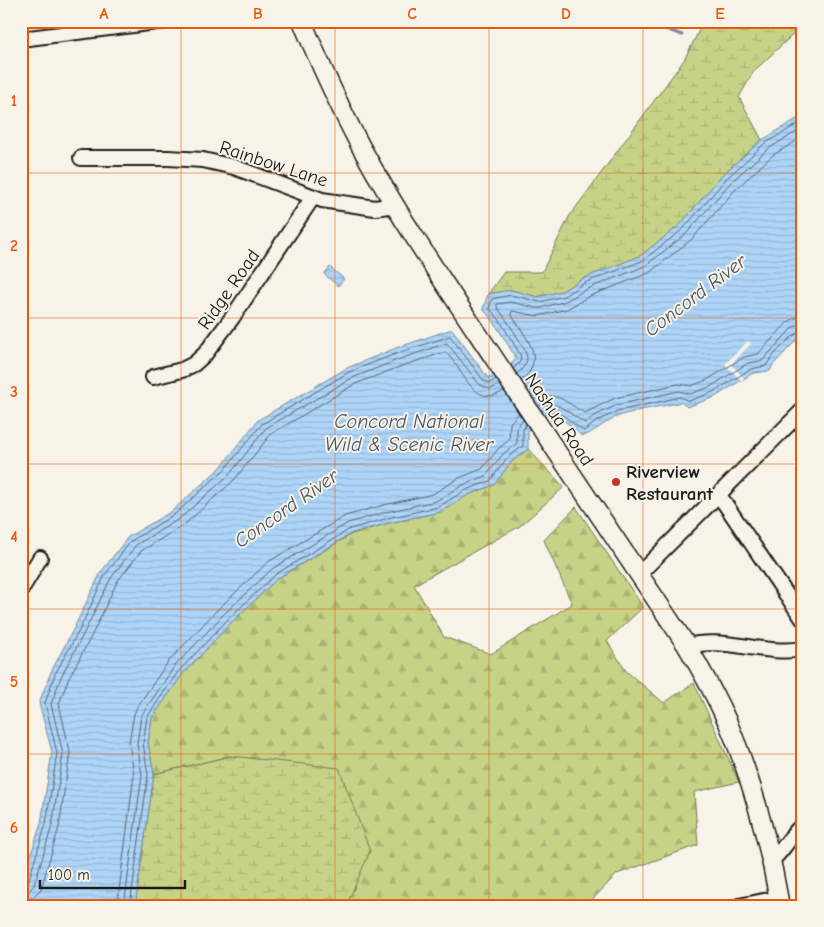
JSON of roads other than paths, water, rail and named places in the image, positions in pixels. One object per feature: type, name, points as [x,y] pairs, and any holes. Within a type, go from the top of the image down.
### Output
[{"type":"main road","name":"Nashua Road","points":[[302,21],[331,88],[362,149],[395,205],[425,254],[543,433],[687,646],[718,702],[736,741],[753,791],[772,860],[780,902]]},
{"type":"street","points":[[21,38],[165,21]]},
{"type":"street","name":"Rainbow Lane","points":[[81,158],[203,160],[242,170],[313,197],[375,208],[395,205]]},
{"type":"street","name":"Ridge Road","points":[[153,377],[182,370],[194,364],[205,354],[232,318],[313,197]]},
{"type":"street","points":[[639,574],[803,410]]},
{"type":"street","points":[[719,495],[803,619]]},
{"type":"street","points":[[22,587],[40,558]]},
{"type":"street","points":[[687,646],[707,643],[787,650],[803,649]]},
{"type":"street","points":[[772,860],[783,850],[793,834],[803,825]]},
{"type":"street","points":[[739,906],[780,902]]},
{"type":"water","name":"Concord National Wild & Scenic River","points":[[803,115],[803,333],[773,365],[770,371],[753,373],[715,397],[687,407],[681,402],[627,414],[614,418],[582,436],[559,417],[553,415],[543,416],[528,430],[528,449],[511,462],[494,485],[468,495],[440,512],[352,533],[278,578],[231,623],[182,675],[152,718],[148,743],[154,774],[135,906],[21,906],[21,886],[41,823],[52,752],[39,703],[51,672],[101,572],[128,537],[172,511],[221,467],[258,420],[347,368],[396,348],[452,329],[488,378],[511,365],[516,358],[494,322],[483,309],[488,294],[511,290],[538,297],[562,291],[582,279],[640,256],[680,225],[722,175],[762,140]]},
{"type":"water","points":[[330,267],[344,279],[338,286],[324,274]]},
{"type":"waterway","points":[[644,21],[682,35]]},
{"type":"place","name":"Riverview Restaurant","points":[[616,482]]},
{"type":"water label","name":"Concord River","points":[[695,295]]},
{"type":"water label","name":"Concord River","points":[[286,508]]}]
